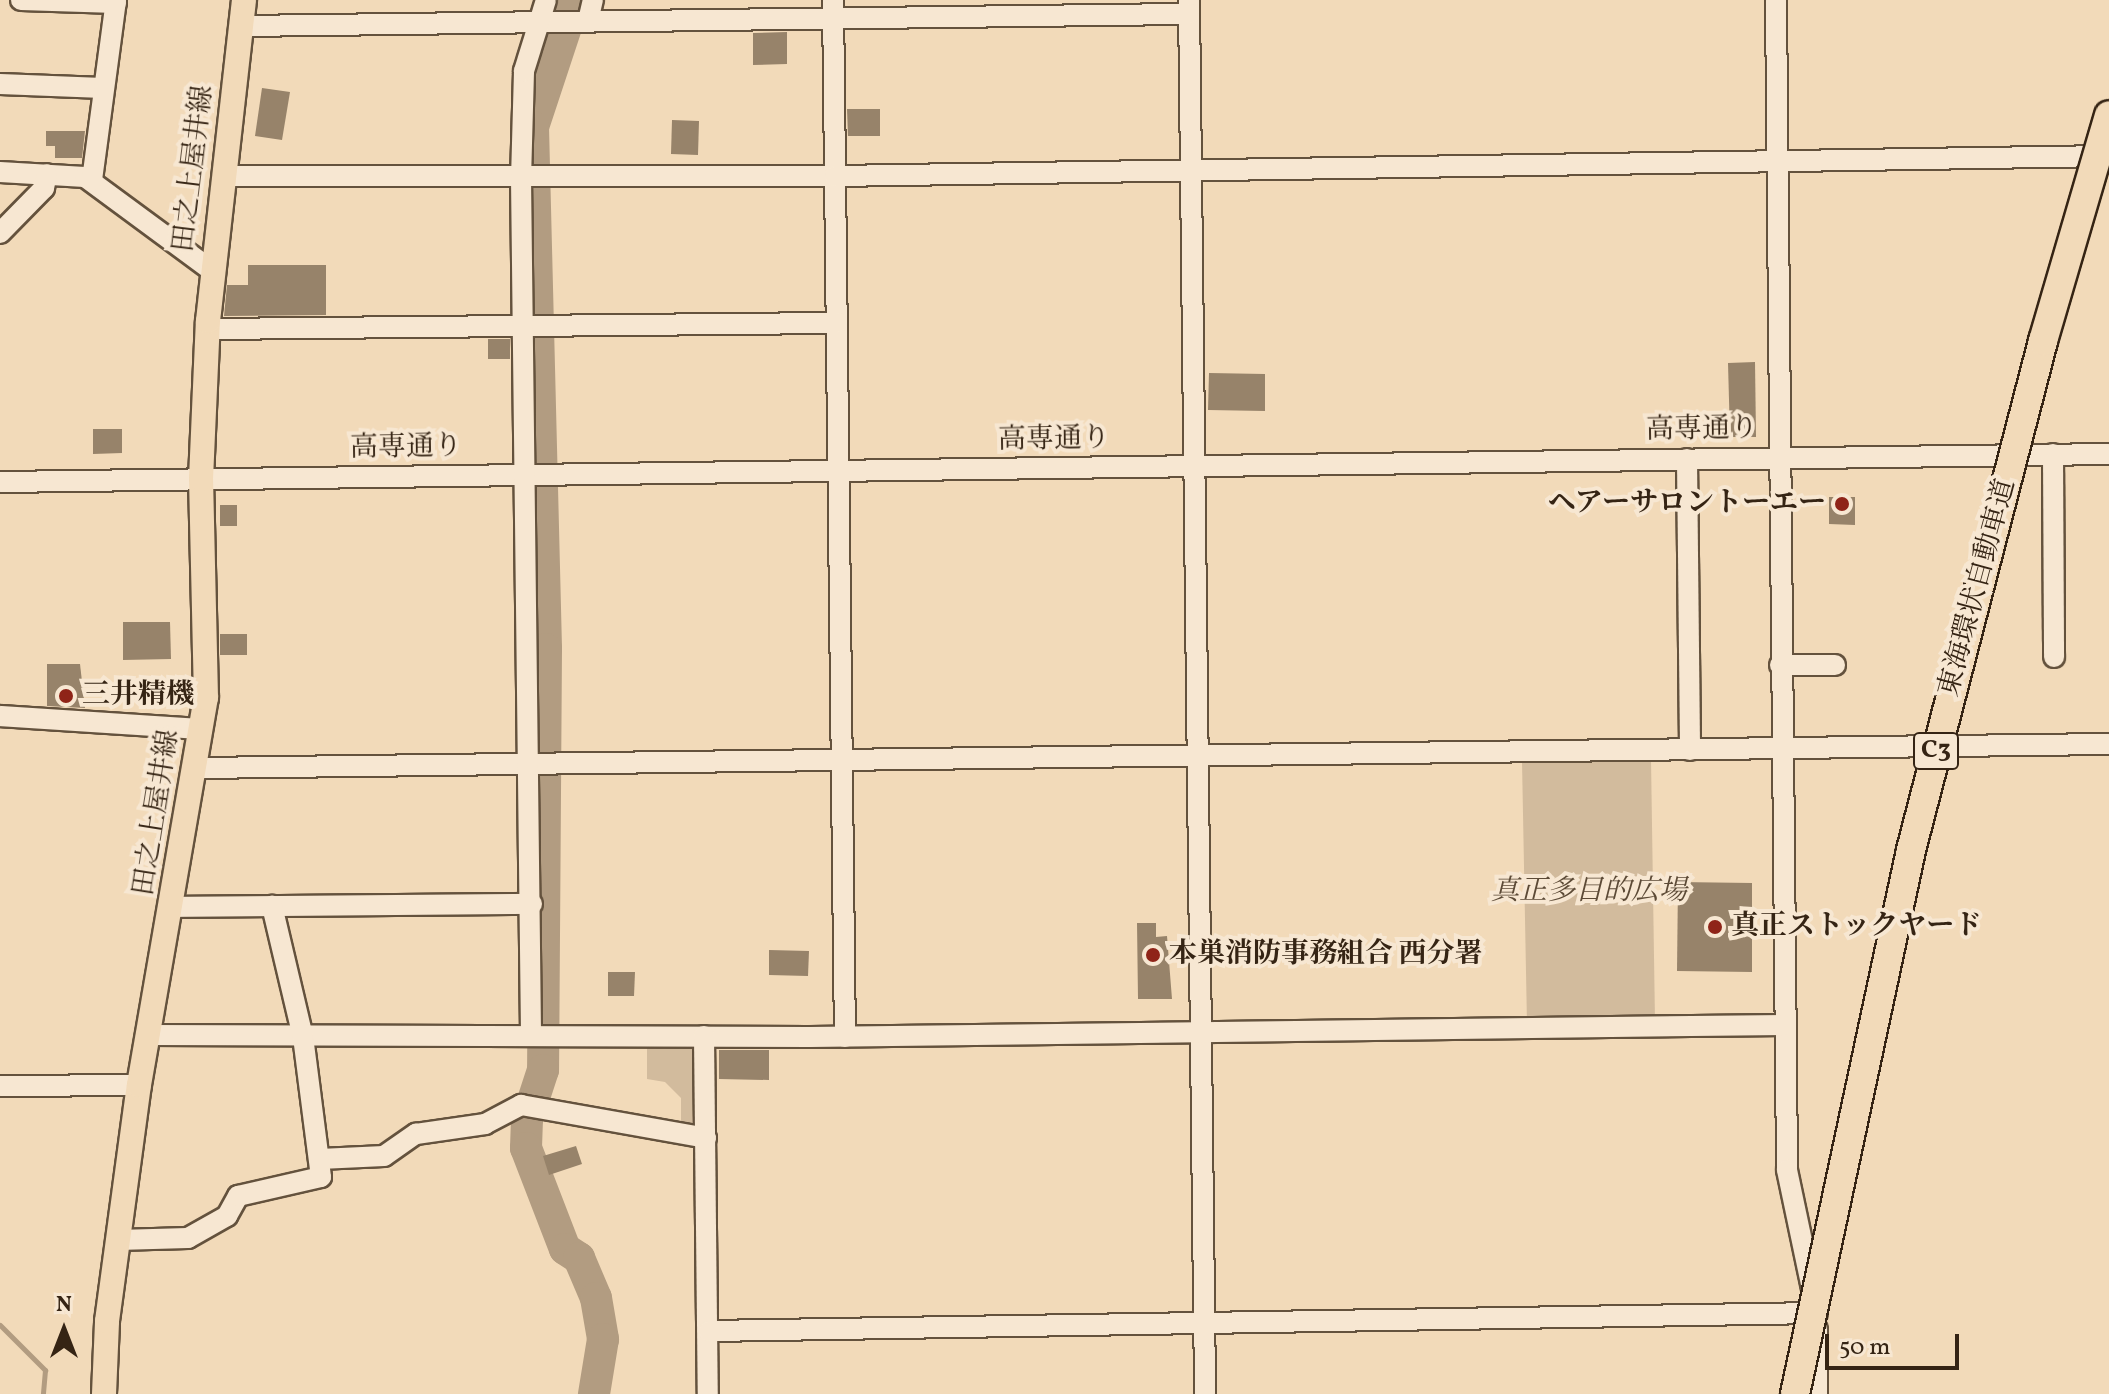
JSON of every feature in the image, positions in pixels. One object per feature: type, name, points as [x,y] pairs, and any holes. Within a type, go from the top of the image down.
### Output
[{"type":"highway","name":"東海環状自動車道","points":[[1795,1394],[1915,835],[2043,341],[2109,115]]},
{"type":"main road","name":"田之上屋井線","points":[[104,1394],[118,1240],[139,1085],[198,768],[202,729],[201,479],[211,270],[244,0]]},
{"type":"street","points":[[21,0],[116,1],[92,180]]},
{"type":"street","points":[[539,1033],[532,904],[521,179],[524,71],[546,0]]},
{"type":"street","points":[[588,21],[593,0]]},
{"type":"street","points":[[1776,0],[1787,1170],[1817,1313],[1817,1394]]},
{"type":"street","points":[[241,26],[540,25],[833,9],[1189,7],[1205,1394]]},
{"type":"street","points":[[833,9],[845,1037]]},
{"type":"street","points":[[0,84],[103,88]]},
{"type":"street","points":[[224,176],[521,179],[835,176],[2109,156]]},
{"type":"street","points":[[0,172],[92,180],[211,270]]},
{"type":"street","points":[[0,233],[44,188],[47,174]]},
{"type":"street","points":[[208,329],[837,323]]},
{"type":"street","points":[[2053,454],[2054,657]]},
{"type":"street","name":"高専通り","points":[[0,482],[2109,454]]},
{"type":"street","points":[[1687,459],[1690,750]]},
{"type":"street","points":[[1780,665],[1835,665]]},
{"type":"street","points":[[0,716],[202,729]]},
{"type":"street","points":[[198,768],[530,762],[1199,758],[2109,744]]},
{"type":"street","points":[[172,907],[532,904]]},
{"type":"street","points":[[118,1240],[188,1238],[227,1216],[238,1196],[316,1182],[320,1159],[303,1037],[272,906]]},
{"type":"street","points":[[149,1035],[303,1037],[539,1033],[845,1037],[1785,1025]]},
{"type":"street","points":[[704,1036],[708,1394]]},
{"type":"street","points":[[0,1086],[139,1085]]},
{"type":"street","points":[[320,1159],[384,1156],[416,1134],[485,1124],[521,1105],[706,1138]]},
{"type":"street","points":[[709,1331],[1817,1313]]},
{"type":"green space","name":"真正多目的広場","points":[[1651,759],[1655,1022],[1527,1024],[1522,761]]},
{"type":"green space","points":[[647,1042],[695,1045],[699,1125],[690,1133],[681,1130],[681,1098],[665,1082],[647,1079]]},
{"type":"building","points":[[787,32],[787,64],[753,65],[753,33]]},
{"type":"building","points":[[262,88],[290,92],[282,140],[255,136]]},
{"type":"building","points":[[847,109],[880,109],[880,136],[848,136]]},
{"type":"building","points":[[672,120],[699,121],[698,155],[671,154]]},
{"type":"building","points":[[46,131],[85,131],[82,158],[55,158],[55,146],[46,146]]},
{"type":"building","points":[[248,265],[326,265],[326,315],[224,316],[227,285],[248,285]]},
{"type":"building","points":[[488,339],[510,339],[510,359],[488,359]]},
{"type":"building","points":[[1755,362],[1756,437],[1730,437],[1728,363]]},
{"type":"building","points":[[1209,373],[1265,374],[1265,411],[1208,410]]},
{"type":"building","points":[[93,429],[122,429],[122,453],[93,454]]},
{"type":"building","name":"ヘアーサロントーエー","points":[[1829,497],[1855,497],[1855,525],[1829,524]]},
{"type":"building","points":[[220,505],[237,505],[237,526],[220,526]]},
{"type":"building","points":[[123,622],[170,622],[171,659],[123,660]]},
{"type":"building","points":[[220,634],[247,634],[247,655],[220,655]]},
{"type":"building","name":"三井精機","points":[[47,664],[80,664],[85,708],[47,706]]},
{"type":"building","name":"真正ストックヤード","points":[[1678,882],[1752,883],[1752,972],[1677,971]]},
{"type":"building","name":"本巣消防事務組合 西分署","points":[[1137,923],[1156,923],[1156,937],[1167,936],[1172,999],[1138,999]]},
{"type":"building","points":[[769,950],[809,951],[808,976],[769,975]]},
{"type":"building","points":[[608,972],[635,972],[634,996],[608,996]]},
{"type":"building","points":[[719,1050],[769,1050],[769,1080],[719,1079]]},
{"type":"building","points":[[576,1146],[582,1164],[549,1175],[543,1156]]},
{"type":"waterway","points":[[575,0],[533,127],[546,649],[543,1070],[527,1119],[526,1148],[565,1249],[579,1258],[596,1298],[603,1339],[594,1394]]},
{"type":"waterway","points":[[0,1325],[45,1370],[43,1394]]},
{"type":"place","name":"ヘアーサロントーエー","points":[[1842,504]]},
{"type":"place","name":"三井精機","points":[[66,696]]},
{"type":"place","name":"真正ストックヤード","points":[[1715,927]]},
{"type":"place","name":"本巣消防事務組合 西分署","points":[[1153,955]]}]
